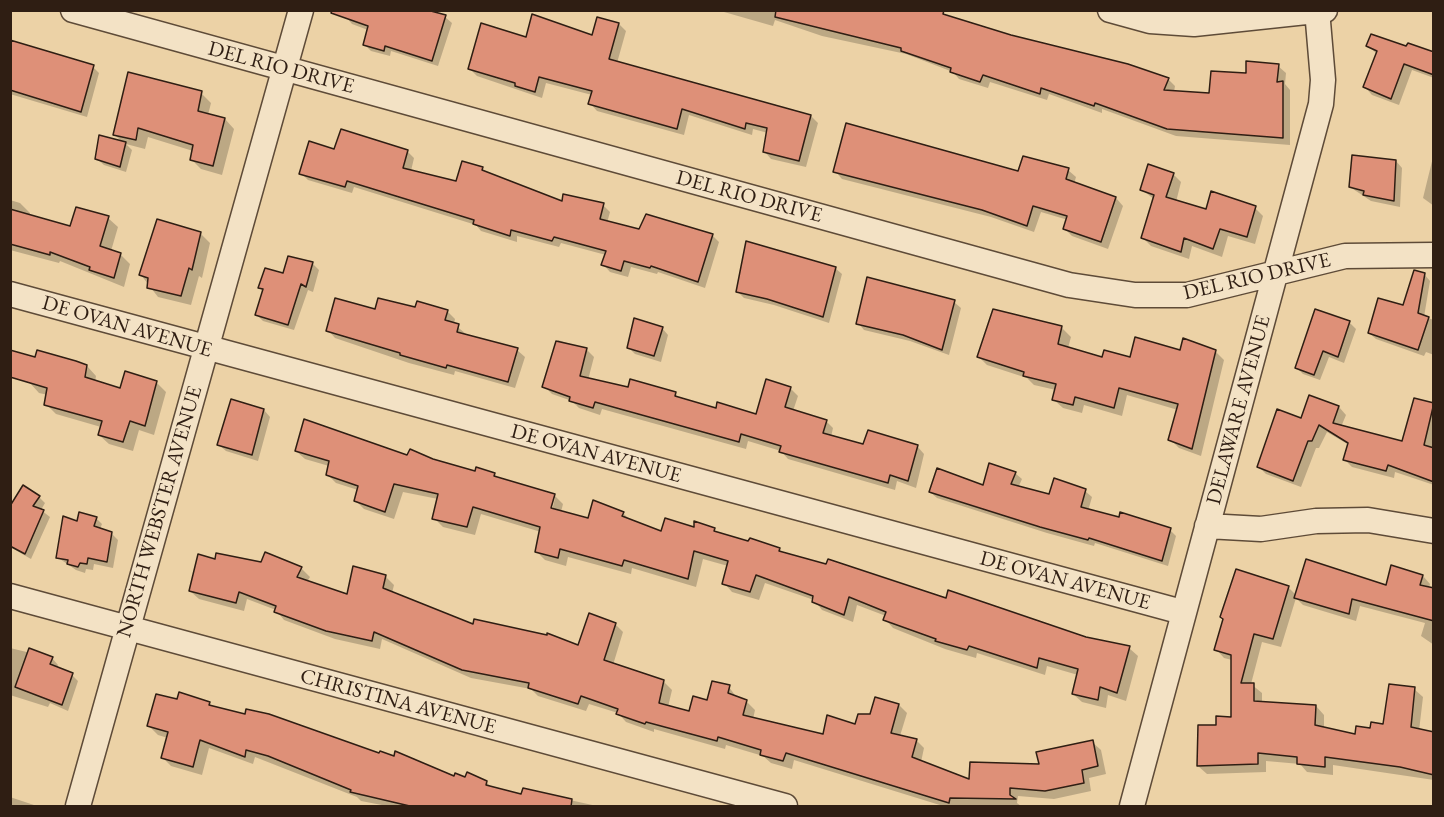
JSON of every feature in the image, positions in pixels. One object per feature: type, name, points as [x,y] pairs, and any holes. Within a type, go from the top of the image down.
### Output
[{"type":"street","name":"DEL RIO DRIVE","points":[[73,10],[1069,285],[1135,295],[1187,295],[1345,256],[1434,255]]},
{"type":"street","name":"NORTH WEBSTER AVENUE","points":[[78,807],[301,10]]},
{"type":"street","points":[[1110,10],[1150,21],[1194,24],[1320,11]]},
{"type":"street","name":"DELAWARE AVENUE","points":[[1132,807],[1182,612],[1322,104],[1320,11]]},
{"type":"street","name":"DE OVAN AVENUE","points":[[10,294],[1182,612]]},
{"type":"street","points":[[1207,526],[1261,529],[1316,521],[1368,520],[1434,531]]},
{"type":"street","name":"CHRISTINA AVENUE","points":[[10,596],[785,807]]},
{"type":"building","points":[[332,10],[427,10],[446,15],[432,61],[385,46],[384,51],[363,45],[368,26],[331,13]]},
{"type":"building","points":[[776,10],[944,10],[943,14],[1011,35],[1128,64],[1169,78],[1164,90],[1209,93],[1211,71],[1246,73],[1246,61],[1279,64],[1277,82],[1283,81],[1283,138],[1167,129],[1095,103],[1094,106],[1041,88],[1040,94],[983,75],[980,82],[950,72],[951,68],[901,51],[901,48],[775,17]]},
{"type":"building","points":[[532,14],[592,35],[597,17],[619,23],[609,59],[811,115],[799,161],[763,152],[767,128],[746,123],[745,129],[682,109],[677,129],[588,104],[592,91],[539,77],[535,92],[515,86],[515,83],[468,69],[481,23],[526,37]]},
{"type":"building","points":[[1371,34],[1406,46],[1408,43],[1434,52],[1434,75],[1404,64],[1391,99],[1363,87],[1377,51],[1366,46]]},
{"type":"building","points":[[10,40],[94,65],[81,112],[10,90]]},
{"type":"building","points":[[128,72],[202,91],[198,111],[225,118],[213,166],[190,160],[193,145],[138,128],[136,140],[113,135]]},
{"type":"building","points":[[846,123],[1018,171],[1023,156],[1069,168],[1066,179],[1116,197],[1101,242],[1063,229],[1067,216],[1033,206],[1027,226],[982,210],[833,172]]},
{"type":"building","points":[[341,129],[408,150],[403,168],[456,181],[462,161],[483,167],[482,170],[562,201],[563,194],[604,203],[600,219],[639,229],[646,214],[713,234],[698,282],[651,266],[650,268],[624,261],[621,271],[601,265],[606,251],[554,237],[552,241],[511,230],[510,236],[473,224],[474,220],[347,181],[345,187],[299,174],[309,141],[334,149]]},
{"type":"building","points":[[99,135],[126,142],[120,167],[95,159]]},
{"type":"building","points":[[1352,155],[1396,160],[1394,201],[1363,195],[1364,191],[1349,187]]},
{"type":"building","points":[[1148,164],[1174,173],[1166,197],[1206,209],[1211,191],[1256,206],[1247,237],[1220,229],[1213,249],[1184,238],[1181,252],[1141,238],[1154,195],[1140,190]]},
{"type":"building","points":[[76,207],[109,216],[100,246],[121,253],[114,278],[89,270],[90,267],[50,252],[50,255],[10,244],[10,209],[70,226]]},
{"type":"building","points":[[157,219],[201,232],[192,270],[189,268],[181,296],[147,288],[148,278],[139,275]]},
{"type":"building","points":[[746,241],[836,267],[823,317],[767,299],[736,292]]},
{"type":"building","points":[[288,256],[313,262],[306,287],[301,284],[288,325],[255,315],[263,289],[258,288],[265,268],[283,273]]},
{"type":"building","points":[[1414,270],[1425,273],[1418,313],[1429,317],[1418,350],[1368,333],[1378,298],[1403,305]]},
{"type":"building","points":[[867,277],[955,300],[942,350],[903,335],[856,324]]},
{"type":"building","points":[[335,298],[375,309],[378,298],[415,307],[417,301],[448,310],[445,320],[459,324],[457,332],[518,348],[508,382],[447,365],[446,368],[326,331]]},
{"type":"building","points":[[993,309],[1062,326],[1058,344],[1102,357],[1104,350],[1130,357],[1135,337],[1180,350],[1183,338],[1216,350],[1192,449],[1168,440],[1178,404],[1119,388],[1114,408],[1075,397],[1073,405],[1052,400],[1056,384],[1023,376],[1024,372],[977,357]]},
{"type":"building","points":[[1315,309],[1350,321],[1338,357],[1323,351],[1314,375],[1295,368]]},
{"type":"building","points":[[634,318],[663,327],[654,356],[627,348]]},
{"type":"building","points":[[556,341],[587,348],[580,376],[628,387],[630,379],[676,392],[675,396],[716,408],[717,402],[756,414],[766,379],[791,387],[785,407],[827,420],[823,433],[863,444],[868,430],[918,445],[908,481],[890,475],[888,483],[779,452],[781,446],[741,434],[739,442],[595,402],[593,408],[569,401],[570,397],[542,387]]},
{"type":"building","points":[[10,350],[35,357],[37,350],[76,361],[87,365],[85,377],[120,388],[125,371],[157,381],[145,426],[130,421],[123,442],[98,435],[102,421],[44,405],[47,388],[10,377]]},
{"type":"building","points":[[1309,395],[1339,406],[1333,423],[1402,441],[1414,398],[1434,403],[1424,445],[1434,448],[1434,482],[1388,465],[1386,471],[1343,460],[1348,443],[1319,425],[1312,441],[1308,441],[1293,481],[1257,467],[1277,409],[1301,418]]},
{"type":"building","points":[[231,399],[264,409],[252,455],[217,445]]},
{"type":"building","points":[[304,419],[407,455],[410,449],[433,459],[475,471],[476,467],[495,473],[494,476],[555,494],[551,508],[588,518],[593,500],[624,512],[622,516],[661,531],[665,518],[694,527],[694,521],[715,528],[714,531],[748,541],[750,538],[780,548],[779,551],[826,564],[828,559],[946,598],[948,590],[1086,637],[1130,646],[1117,693],[1100,687],[1098,700],[1072,694],[1078,669],[1039,658],[1037,668],[969,646],[967,650],[935,641],[936,639],[883,620],[886,612],[849,597],[844,615],[812,602],[813,596],[756,575],[750,592],[722,584],[728,561],[694,551],[688,579],[624,560],[622,566],[560,549],[558,558],[535,552],[540,527],[473,507],[467,527],[432,519],[438,494],[394,484],[385,512],[354,501],[358,486],[326,475],[329,461],[295,451]]},
{"type":"building","points":[[989,463],[1016,472],[1011,484],[1049,494],[1054,478],[1086,489],[1081,507],[1119,517],[1120,512],[1171,528],[1162,561],[1089,538],[1088,540],[1040,527],[929,492],[937,468],[983,485]]},
{"type":"building","points":[[23,485],[40,496],[33,506],[44,510],[25,554],[10,546],[10,506]]},
{"type":"building","points":[[79,512],[97,517],[94,526],[112,532],[107,562],[88,558],[87,564],[80,563],[78,567],[67,564],[68,560],[56,558],[63,516],[77,521]]},
{"type":"building","points":[[265,552],[302,567],[297,577],[347,594],[353,566],[386,575],[383,588],[473,624],[474,619],[547,635],[547,633],[578,645],[589,613],[616,623],[604,660],[664,680],[659,703],[689,711],[693,696],[707,700],[712,681],[730,685],[728,693],[747,700],[743,715],[823,734],[827,715],[855,724],[858,714],[870,714],[875,697],[899,704],[891,733],[917,739],[912,757],[969,779],[970,762],[1039,764],[1036,752],[1093,740],[1098,766],[1082,770],[1084,783],[1045,791],[1010,788],[1010,795],[1016,799],[950,798],[949,803],[786,753],[783,761],[760,755],[761,750],[718,737],[717,741],[646,722],[645,724],[616,714],[618,709],[581,696],[578,704],[528,688],[529,683],[462,670],[374,632],[372,641],[326,631],[274,612],[276,606],[239,592],[236,603],[189,591],[198,554],[215,559],[216,553],[261,562]]},
{"type":"building","points":[[1306,559],[1386,585],[1391,565],[1423,575],[1420,585],[1434,588],[1434,621],[1352,599],[1349,614],[1294,598]]},
{"type":"building","points":[[1236,569],[1289,586],[1273,639],[1254,634],[1241,683],[1254,683],[1254,701],[1316,705],[1315,725],[1355,734],[1356,726],[1370,728],[1371,722],[1383,724],[1389,684],[1415,687],[1411,727],[1434,732],[1434,775],[1400,767],[1325,757],[1325,767],[1297,764],[1297,757],[1258,753],[1258,764],[1197,766],[1198,725],[1216,725],[1216,716],[1231,717],[1231,655],[1214,650],[1223,619],[1220,617]]},
{"type":"building","points":[[29,648],[53,657],[50,664],[73,673],[62,705],[15,687]]},
{"type":"building","points":[[179,692],[210,702],[209,705],[245,714],[246,709],[269,714],[379,753],[380,751],[394,756],[395,751],[454,776],[455,773],[465,777],[467,772],[487,781],[486,785],[521,794],[523,788],[572,799],[571,807],[414,807],[350,792],[351,790],[268,756],[246,750],[245,757],[200,740],[193,767],[161,758],[168,732],[147,726],[156,694],[177,699]]}]
